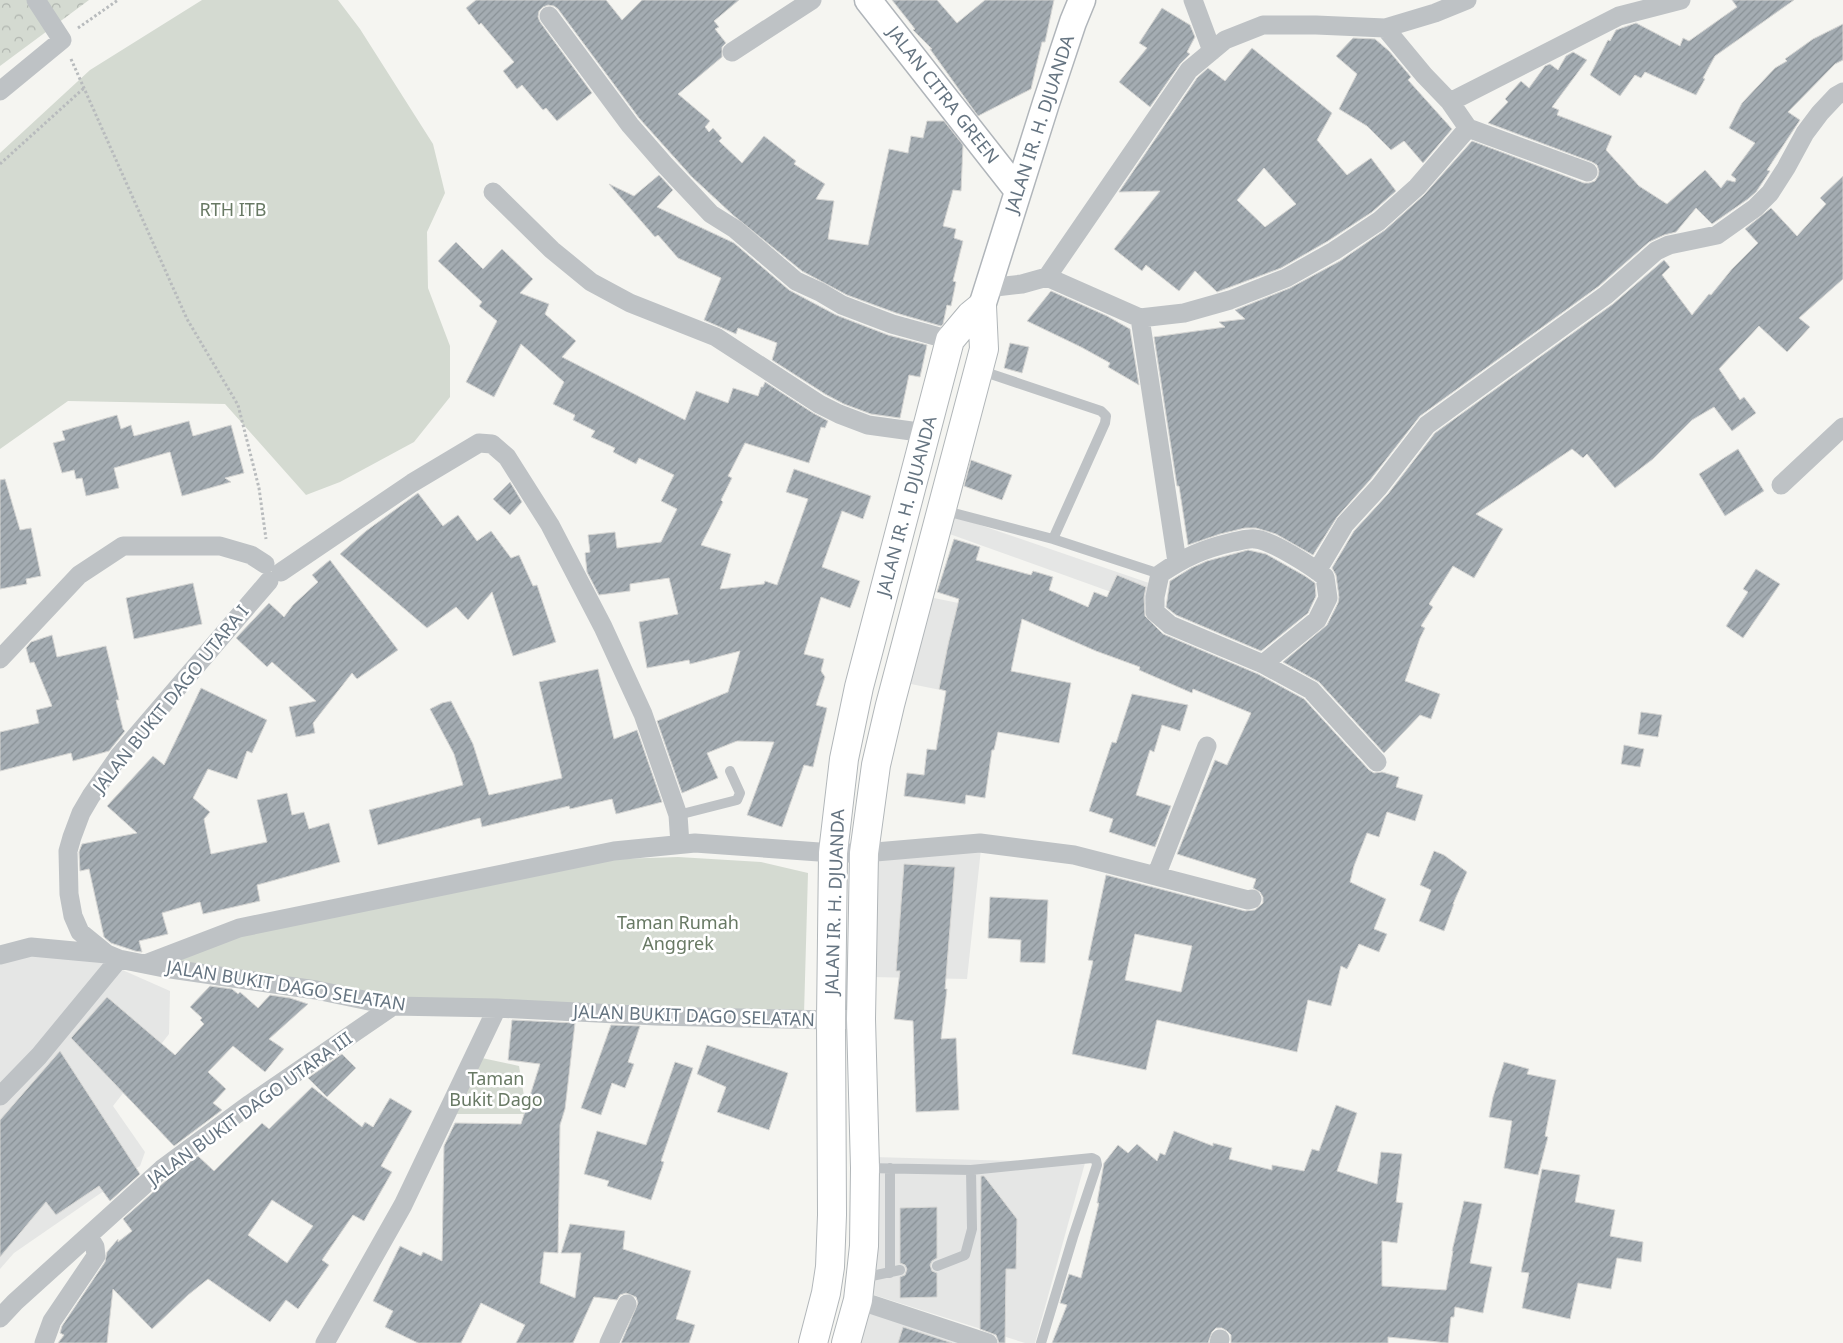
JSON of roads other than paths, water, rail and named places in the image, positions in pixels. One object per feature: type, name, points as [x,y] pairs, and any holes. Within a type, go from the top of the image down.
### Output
[{"type":"main road","name":"JALAN CITRA GREEN","points":[[868,0],[1018,191]]},
{"type":"main road","name":"JALAN IR. H. DJUANDA","points":[[846,1343],[860,1289],[864,1246],[877,1168],[860,1019],[864,853],[876,765],[890,705],[984,349],[985,297],[1073,22],[1082,0]]},
{"type":"main road","name":"JALAN IR. H. DJUANDA","points":[[813,1343],[826,1293],[830,1267],[832,1215],[831,1020],[833,853],[849,727],[950,340],[985,297]]},
{"type":"street","points":[[0,91],[62,40],[36,0]]},
{"type":"street","points":[[732,52],[812,0]]},
{"type":"street","points":[[1193,0],[1212,51]]},
{"type":"street","points":[[1047,278],[1189,70],[1225,40],[1263,25],[1385,28],[1435,13],[1467,0]]},
{"type":"street","points":[[1450,102],[1619,16],[1681,0]]},
{"type":"street","points":[[550,16],[630,125],[711,214],[735,230],[796,281],[842,305],[892,324],[950,340]]},
{"type":"street","points":[[1385,28],[1424,75],[1450,102],[1468,128],[1588,172]]},
{"type":"street","points":[[1317,570],[1345,524],[1379,487],[1427,425],[1606,295],[1656,251],[1669,245],[1717,235],[1755,208],[1770,193],[1805,133],[1820,113],[1836,96],[1843,92]]},
{"type":"street","points":[[985,297],[1022,284],[1047,278],[1140,318],[1184,312],[1230,300],[1286,278],[1334,251],[1379,221],[1417,187],[1468,128]]},
{"type":"street","points":[[493,192],[552,250],[591,282],[630,303],[716,337],[819,404],[839,414],[868,425],[926,433]]},
{"type":"street","points":[[1140,318],[1177,562]]},
{"type":"street","points":[[1781,485],[1843,427]]},
{"type":"street","name":"JALAN BUKIT DAGO UTARA I","points":[[113,956],[80,932],[73,916],[69,894],[68,851],[81,813],[90,796],[119,756],[271,569],[335,537],[412,483],[478,443],[492,444],[499,448],[507,457],[550,525],[604,627],[643,714],[678,815],[680,844]]},
{"type":"street","points":[[1264,664],[1317,620],[1328,598],[1326,577],[1269,543],[1256,539],[1207,548],[1177,562],[1160,574],[1156,597],[1156,612],[1170,625],[1264,664],[1311,690],[1378,762]]},
{"type":"street","points":[[0,659],[79,575],[123,546],[220,546],[251,555],[271,569]]},
{"type":"street","points":[[1156,876],[1207,746]]},
{"type":"street","points":[[145,964],[239,928],[614,851],[695,843],[833,853],[864,853],[980,843],[1074,855],[1248,900],[1252,899]]},
{"type":"street","name":"JALAN BUKIT DAGO SELATAN","points":[[0,955],[30,947],[113,956],[145,964],[316,990],[393,1006],[497,1008],[656,1016],[860,1019]]},
{"type":"street","points":[[0,1096],[39,1056],[113,956]]},
{"type":"street","name":"JALAN BUKIT DAGO UTARA III","points":[[0,1318],[15,1302],[162,1169],[257,1099],[393,1006]]},
{"type":"street","points":[[325,1343],[403,1205],[497,1008]]},
{"type":"street","points":[[44,1343],[52,1321],[96,1256],[95,1247],[88,1237]]},
{"type":"street","points":[[860,1289],[988,1343]]},
{"type":"street","points":[[609,1343],[627,1304]]},
{"type":"lane","points":[[979,370],[1102,411],[1106,416],[1106,423],[1053,539]]},
{"type":"lane","points":[[942,510],[1053,539],[1160,574]]},
{"type":"lane","points":[[678,815],[737,800],[740,793],[730,770]]},
{"type":"lane","points":[[860,1289],[895,1272],[877,1168],[970,1170],[1092,1158],[1096,1160],[1097,1165],[1041,1343]]},
{"type":"lane","points":[[938,1266],[965,1255],[972,1229],[970,1170]]},
{"type":"park label","name":"RTH ITB","points":[[233,210]]},
{"type":"park label","name":"Taman Rumah Anggrek","points":[[678,933]]},
{"type":"park label","name":"Taman Bukit Dago","points":[[496,1089]]}]
